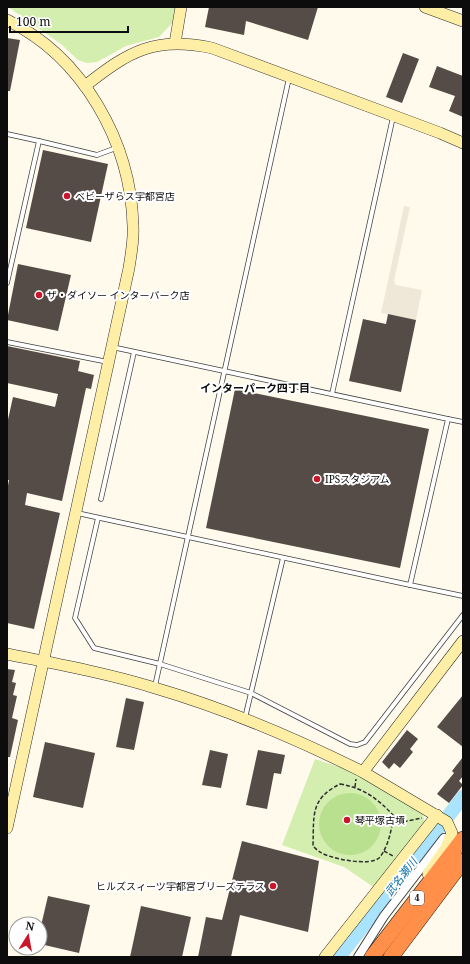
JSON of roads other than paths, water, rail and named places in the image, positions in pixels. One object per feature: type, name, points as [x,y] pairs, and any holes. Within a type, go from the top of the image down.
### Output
[{"type":"highway","name":"4","points":[[372,957],[463,839]]},
{"type":"highway","name":"4","points":[[391,957],[463,862]]},
{"type":"street","points":[[175,43],[181,7]]},
{"type":"street","points":[[425,7],[463,21]]},
{"type":"street","points":[[7,20],[33,36],[54,52],[85,86],[106,119],[118,147],[130,193],[133,226],[129,268],[76,513],[13,789],[7,828]]},
{"type":"street","points":[[85,86],[103,72],[134,52],[147,47],[175,43],[193,44],[212,48],[463,142]]},
{"type":"street","points":[[363,772],[463,641]]},
{"type":"street","points":[[7,654],[154,687],[245,718],[288,735],[363,772],[437,815],[447,822],[452,833],[446,848],[429,872],[419,895]]},
{"type":"street","points":[[325,957],[437,815]]},
{"type":"street","points":[[358,957],[384,916],[444,838]]},
{"type":"lane","points":[[154,687],[289,77]]},
{"type":"lane","points":[[332,394],[393,116]]},
{"type":"lane","points":[[7,134],[97,155],[118,147]]},
{"type":"lane","points":[[7,283],[39,141]]},
{"type":"lane","points":[[7,342],[109,362]]},
{"type":"lane","points":[[112,347],[463,422]]},
{"type":"lane","points":[[102,499],[134,352]]},
{"type":"lane","points":[[410,585],[448,419]]},
{"type":"lane","points":[[76,513],[463,596]]},
{"type":"lane","points":[[98,518],[75,618],[94,648],[160,664],[250,692],[350,744],[361,744],[365,742],[463,615]]},
{"type":"lane","points":[[245,718],[283,558]]},
{"type":"waterway","name":"武名瀬川","points":[[339,957],[463,797]]},
{"type":"place","name":"ベビーザらス宇都宮店","points":[[67,196]]},
{"type":"place","name":"ザ・ダイソー インターパーク店","points":[[39,295]]},
{"type":"place","name":"IPSスタジアム","points":[[317,479]]},
{"type":"place","name":"琴平塚古墳","points":[[347,820]]},
{"type":"place","name":"ヒルズスィーツ宇都宮ブリーズテラス","points":[[273,886]]},
{"type":"district","name":"インターパーク四丁目","points":[[255,388]]}]
